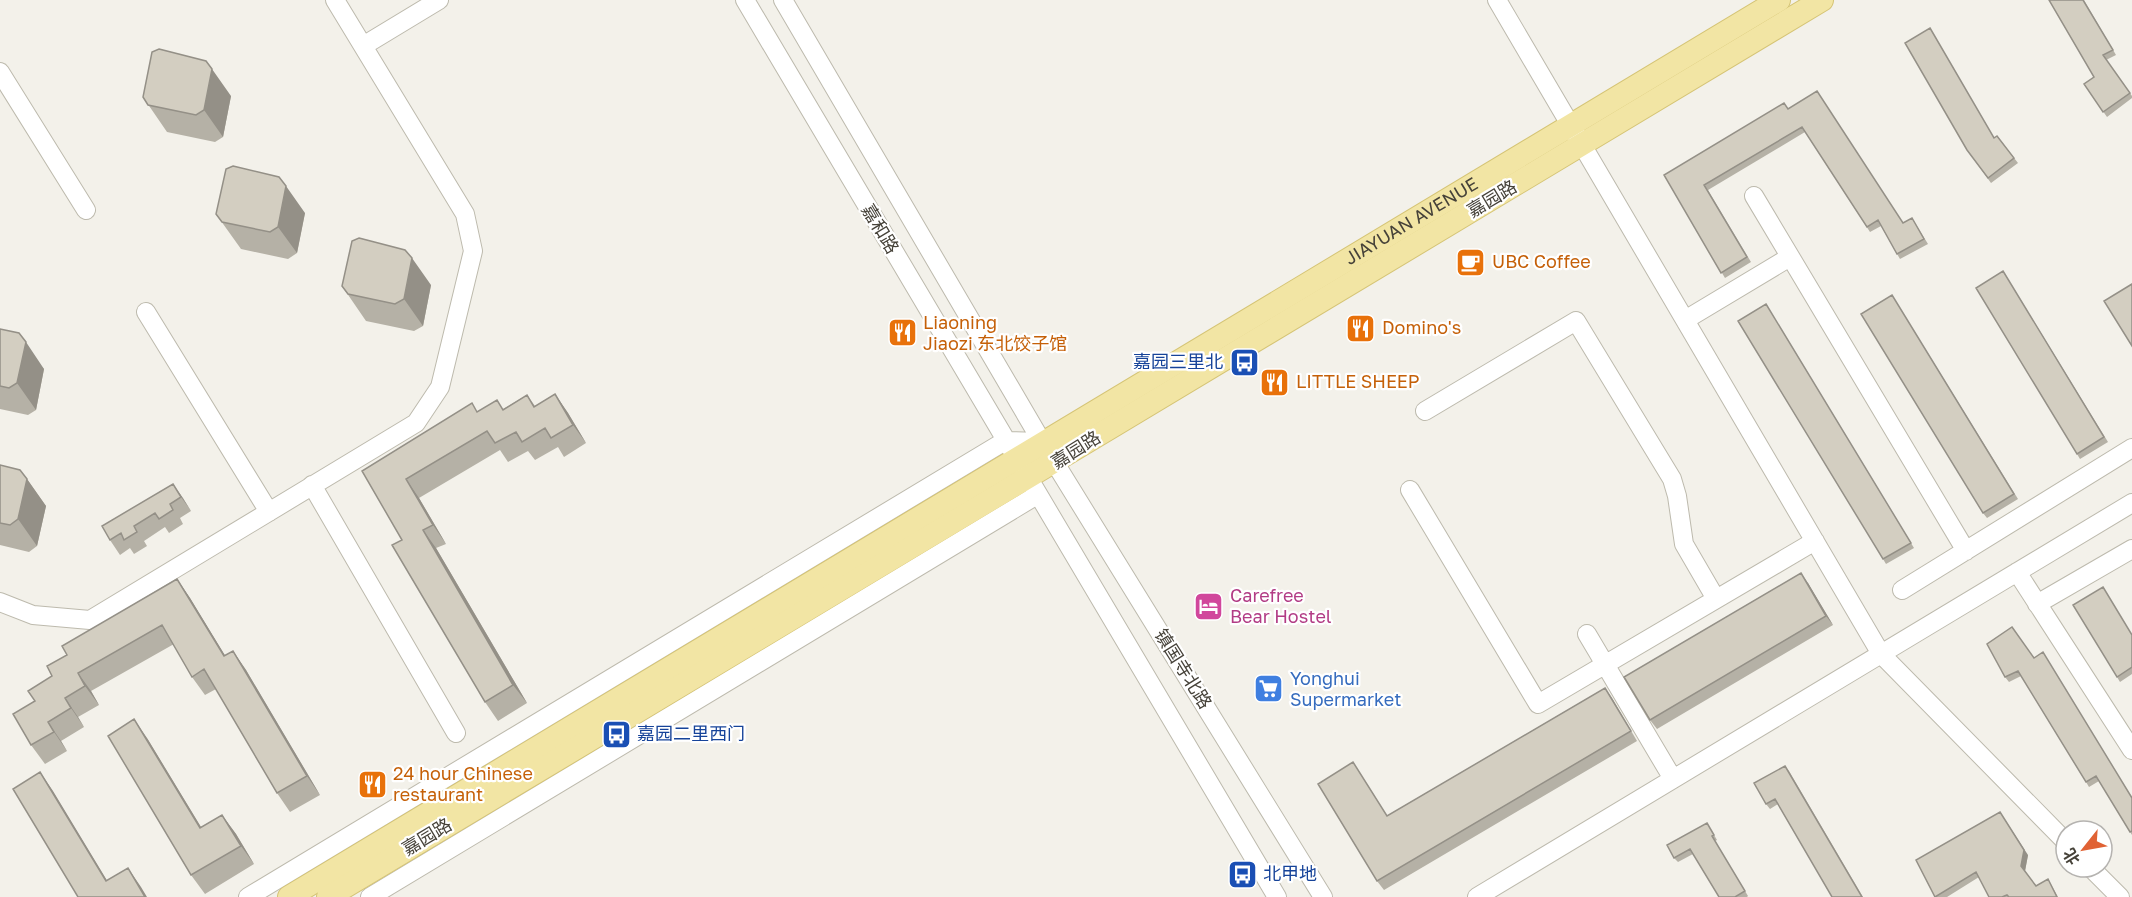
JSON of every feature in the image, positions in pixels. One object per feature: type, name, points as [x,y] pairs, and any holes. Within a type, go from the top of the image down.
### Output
[{"type":"main road","name":"JIAYUAN AVENUE","points":[[1011,450],[1042,442],[1779,0]]},
{"type":"main road","name":"嘉园路","points":[[328,897],[1032,487],[1055,463],[1237,351],[1822,0]]},
{"type":"main road","name":"嘉园路","points":[[289,897],[1011,450]]},
{"type":"street","points":[[0,602],[33,615],[90,620],[416,423],[440,387],[473,251],[465,214],[335,0]]},
{"type":"street","points":[[363,46],[440,0]]},
{"type":"street","name":"嘉和路","points":[[745,0],[1011,450]]},
{"type":"street","name":"嘉和路","points":[[783,0],[1042,442]]},
{"type":"street","points":[[1497,0],[1881,654],[2054,830]]},
{"type":"street","points":[[0,72],[86,210]]},
{"type":"street","points":[[1754,196],[1966,551]]},
{"type":"street","points":[[1685,320],[1790,257]]},
{"type":"street","points":[[146,312],[269,512]]},
{"type":"street","points":[[1425,411],[1576,321],[1672,479],[1677,496],[1684,544],[1705,565],[1716,599]]},
{"type":"street","name":"镇国寺北路","points":[[1042,442],[1323,897]]},
{"type":"street","points":[[1902,590],[2132,448]]},
{"type":"street","points":[[248,897],[1011,450]]},
{"type":"street","name":"镇国寺北路","points":[[1011,450],[1277,897]]},
{"type":"street","points":[[312,485],[456,733]]},
{"type":"street","points":[[370,897],[1032,487]]},
{"type":"street","points":[[1410,489],[1538,704],[1815,541]]},
{"type":"street","points":[[1477,897],[2132,503]]},
{"type":"street","points":[[2037,604],[2132,549]]},
{"type":"street","points":[[2017,572],[2132,750]]},
{"type":"street","points":[[1587,634],[1673,779]]},
{"type":"street","points":[[2102,879],[2120,897]]},
{"type":"building","points":[[2049,0],[2083,0],[2113,50],[2103,55],[2130,93],[2103,112],[2084,84],[2094,77]]},
{"type":"building","points":[[1930,28],[1994,138],[1997,136],[2014,158],[1988,178],[1967,150],[1905,43]]},
{"type":"building","points":[[159,49],[206,61],[212,69],[204,110],[196,115],[148,105],[143,97],[152,52]]},
{"type":"building","points":[[1817,91],[1903,223],[1912,218],[1924,239],[1897,254],[1878,220],[1867,227],[1802,127],[1704,185],[1747,257],[1721,273],[1664,175],[1784,103],[1788,109]]},
{"type":"building","points":[[233,166],[279,177],[286,186],[278,227],[270,232],[222,222],[216,214],[226,169]]},
{"type":"building","points":[[359,238],[405,250],[412,258],[404,299],[395,304],[348,294],[342,286],[352,241]]},
{"type":"building","points":[[2003,271],[2104,437],[2077,454],[1976,288]]},
{"type":"building","points":[[2132,284],[2132,346],[2104,301]]},
{"type":"building","points":[[1892,295],[2014,494],[1983,513],[1861,314]]},
{"type":"building","points":[[1766,304],[1911,543],[1883,559],[1738,321]]},
{"type":"building","points":[[0,329],[19,333],[26,342],[17,383],[9,388],[0,386]]},
{"type":"building","points":[[555,394],[573,425],[551,438],[545,428],[522,442],[516,432],[495,443],[487,431],[406,479],[433,525],[423,530],[513,685],[485,702],[392,545],[402,540],[362,471],[472,403],[477,412],[497,400],[503,410],[527,395],[534,407]]},
{"type":"building","points":[[0,465],[20,470],[27,479],[18,519],[10,525],[0,523]]},
{"type":"building","points":[[173,484],[181,497],[170,504],[173,510],[159,519],[155,513],[134,526],[137,532],[124,540],[121,533],[110,540],[102,526]]},
{"type":"building","points":[[1801,573],[1826,616],[1650,720],[1624,677]]},
{"type":"building","points":[[177,579],[224,656],[233,651],[307,776],[277,793],[204,669],[192,677],[162,625],[78,673],[85,686],[65,698],[71,708],[48,722],[54,732],[31,745],[13,714],[35,701],[28,691],[52,676],[47,666],[67,655],[62,646]]},
{"type":"building","points":[[2103,587],[2132,635],[2132,667],[2117,677],[2073,605]]},
{"type":"building","points":[[2012,627],[2034,658],[2043,652],[2132,798],[2132,831],[2130,832],[2096,776],[2086,782],[2018,671],[2005,677],[1987,644]]},
{"type":"building","points":[[1605,688],[1631,731],[1377,881],[1318,784],[1353,762],[1387,816]]},
{"type":"building","points":[[134,719],[200,828],[222,815],[241,846],[191,875],[108,736]]},
{"type":"building","points":[[1785,766],[1862,897],[1832,897],[1775,799],[1766,804],[1754,783]]},
{"type":"building","points":[[40,772],[106,881],[128,868],[145,897],[78,897],[13,789]]},
{"type":"building","points":[[2000,812],[2024,850],[2021,866],[2036,886],[2048,879],[2057,897],[2009,897],[2007,895],[1989,897],[1976,872],[1935,897],[1916,860]]},
{"type":"building","points":[[1707,823],[1714,835],[1712,836],[1745,891],[1735,897],[1719,897],[1690,849],[1674,858],[1667,845]]},
{"type":"place","name":"UBC Coffee","points":[[1471,262]]},
{"type":"place","name":"Domino's","points":[[1361,328]]},
{"type":"place","name":"Liaoning Jiaozi 东北饺子馆","points":[[902,333]]},
{"type":"place","name":"嘉园三里北","points":[[1244,362]]},
{"type":"place","name":"LITTLE SHEEP","points":[[1275,382]]},
{"type":"place","name":"Carefree Bear Hostel","points":[[1209,606]]},
{"type":"place","name":"Yonghui Supermarket","points":[[1269,689]]},
{"type":"place","name":"嘉园二里西门","points":[[616,734]]},
{"type":"place","name":"24 hour Chinese restaurant","points":[[372,784]]},
{"type":"place","name":"北甲地","points":[[1242,874]]}]
